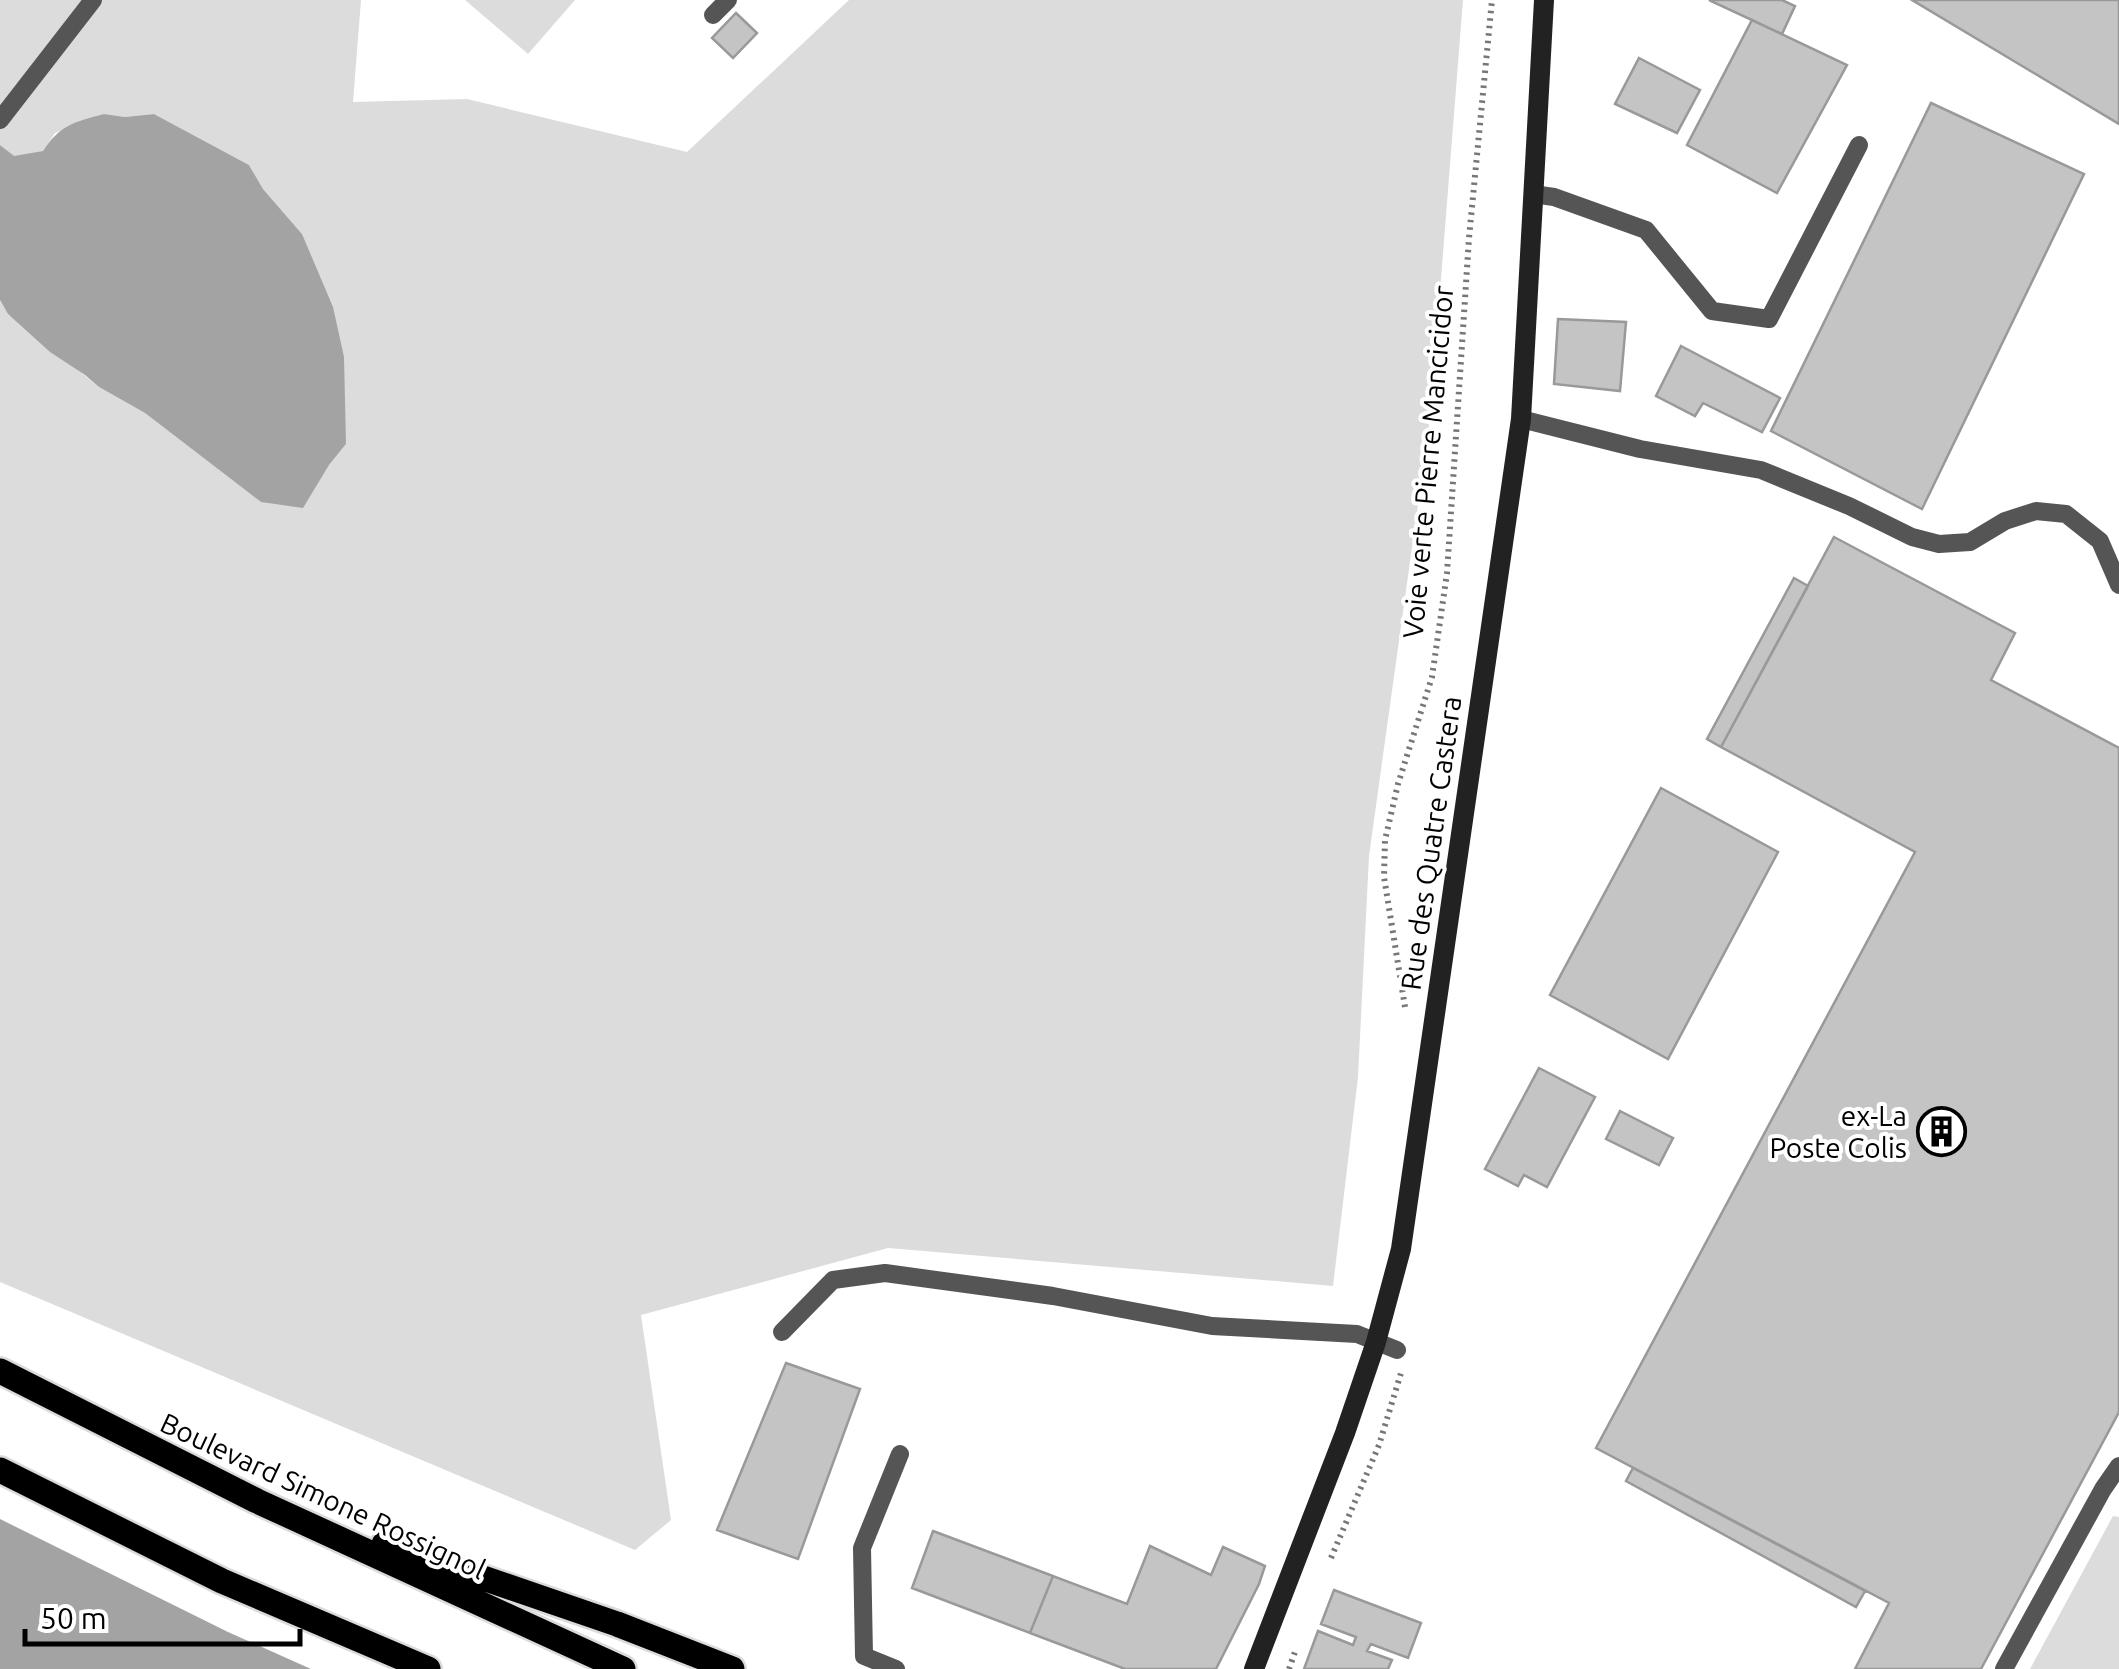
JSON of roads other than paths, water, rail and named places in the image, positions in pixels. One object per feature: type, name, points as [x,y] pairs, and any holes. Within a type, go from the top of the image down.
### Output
[{"type":"main road","name":"Boulevard Simone Rossignol","points":[[0,1371],[257,1501],[623,1669]]},
{"type":"main road","points":[[0,1470],[222,1581],[428,1669]]},
{"type":"main road","points":[[257,1501],[617,1624],[732,1669]]},
{"type":"street","name":"Rue des Quatre Castera","points":[[1254,1669],[1376,1342],[1401,1249],[1521,419],[1544,0]]},
{"type":"lane","points":[[0,120],[92,0]]},
{"type":"lane","points":[[714,15],[728,0]]},
{"type":"lane","points":[[1533,194],[1554,197],[1646,230],[1712,312],[1769,319],[1859,145]]},
{"type":"lane","points":[[1521,419],[1640,450],[1762,470],[1912,537],[1939,544],[1970,542],[2005,521],[2036,510],[2066,514],[2100,541],[2119,585]]},
{"type":"lane","points":[[782,1332],[832,1280],[885,1273],[1053,1296],[1212,1326],[1357,1334],[1397,1350]]},
{"type":"lane","points":[[896,1669],[864,1656],[862,1548],[900,1454]]},
{"type":"lane","points":[[2004,1669],[2103,1488],[2119,1466]]},
{"type":"place","name":"ex-La Poste Colis","points":[[1942,1132]]}]
